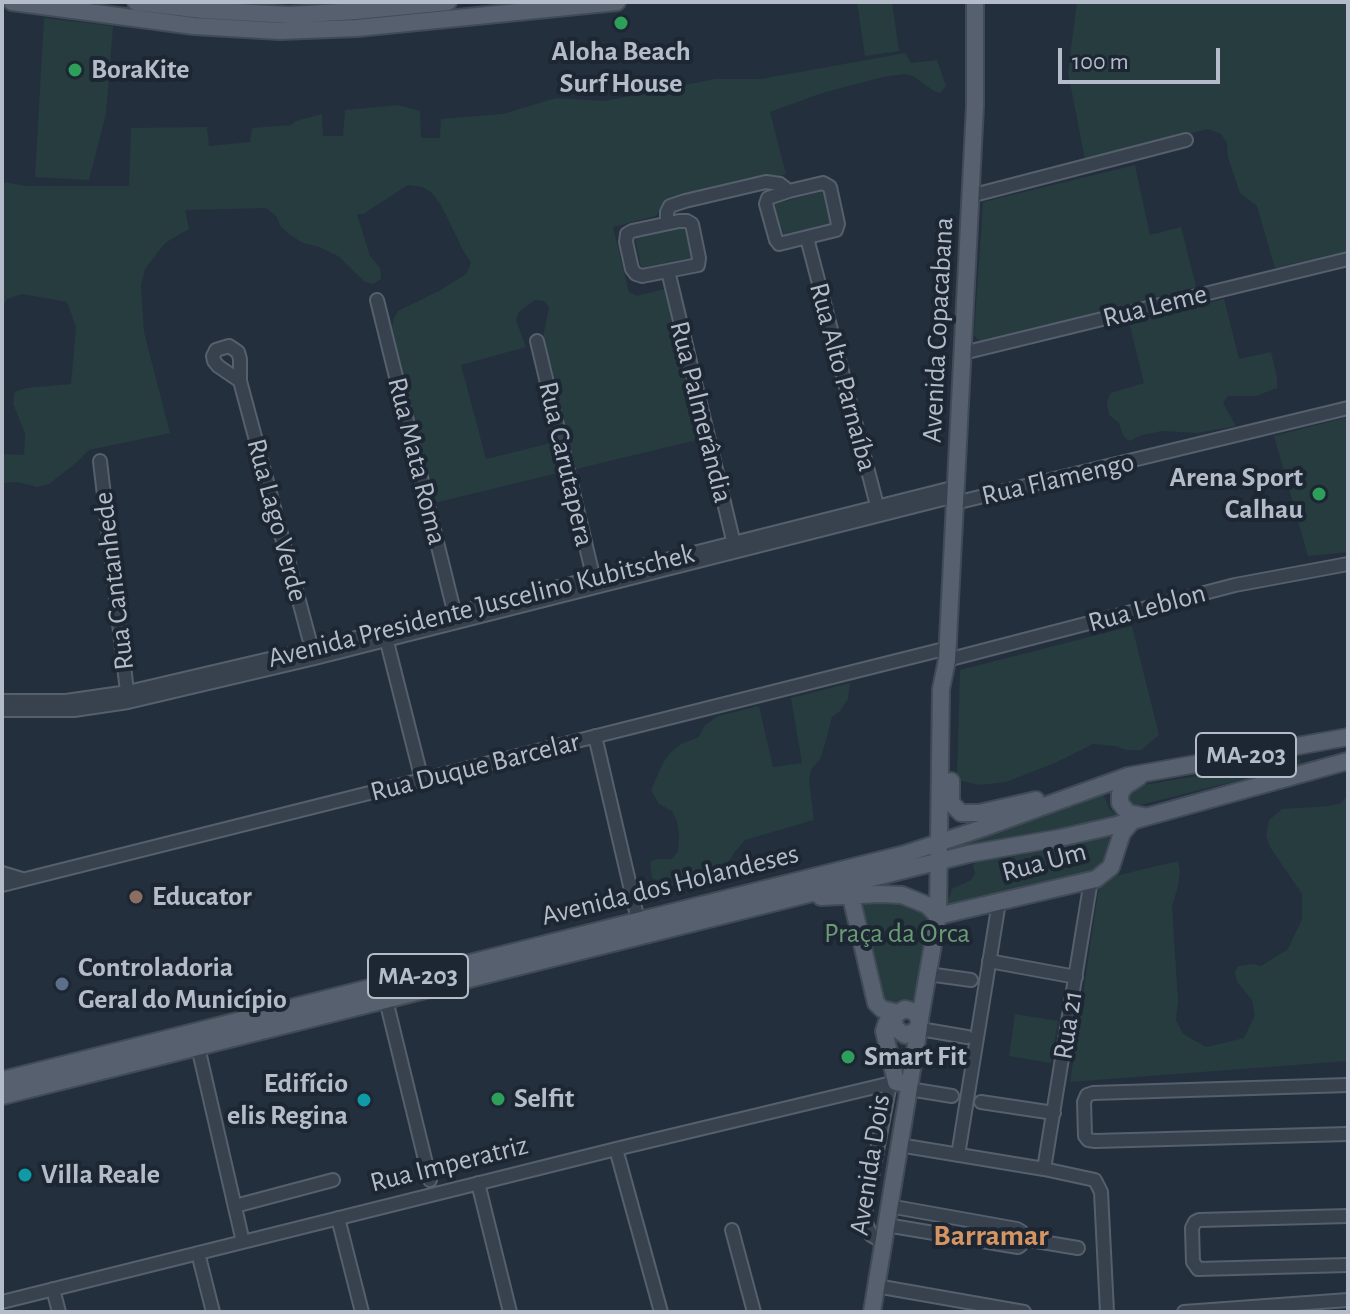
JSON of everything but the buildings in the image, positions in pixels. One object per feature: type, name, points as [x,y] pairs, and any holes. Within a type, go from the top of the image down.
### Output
[{"type":"main road","points":[[12,2],[194,26],[280,31],[371,27],[617,2]]},
{"type":"main road","points":[[136,2],[289,15],[448,2]]},
{"type":"main road","name":"Avenida Copacabana","points":[[938,861],[941,689],[947,654],[975,106],[975,2]]},
{"type":"main road","name":"Avenida Copacabana","points":[[947,654],[952,689],[950,798],[956,810],[979,813],[1096,786]]},
{"type":"main road","name":"Avenida dos Holandeses","points":[[2,1080],[939,844],[1128,776],[1348,737]]},
{"type":"main road","name":"MA-203","points":[[850,890],[938,861],[1132,821],[1348,761]]},
{"type":"main road","points":[[1151,772],[1128,783],[1120,798],[1122,807],[1128,813],[1154,815]]},
{"type":"main road","name":"Rua Um","points":[[938,916],[1102,875],[1111,867],[1119,838],[1132,821]]},
{"type":"main road","points":[[939,844],[954,852],[968,854]]},
{"type":"main road","name":"Avenida Dois","points":[[872,1312],[899,1145],[901,1085],[911,1015],[928,974],[938,916],[938,861]]},
{"type":"main road","points":[[834,871],[850,890],[876,1003],[882,1009],[911,1015]]},
{"type":"main road","points":[[850,890],[902,895],[927,905],[938,916]]},
{"type":"main road","name":"Avenida dos Holandeses","points":[[2,1096],[795,897],[850,890]]},
{"type":"main road","points":[[901,1085],[884,1034],[887,1022],[911,1015]]},
{"type":"street","points":[[970,196],[1186,140]]},
{"type":"street","points":[[667,223],[670,206],[685,201],[766,182],[780,184],[789,191]]},
{"type":"street","points":[[828,184],[838,224],[836,230],[807,238],[781,244],[776,240],[767,201],[770,196],[828,184]]},
{"type":"street","points":[[683,220],[692,224],[698,265],[642,276],[636,274],[632,269],[626,237],[632,231],[667,223],[683,220]]},
{"type":"street","name":"Rua Alto Parnaíba","points":[[807,238],[878,511]]},
{"type":"street","name":"Rua Leme","points":[[963,353],[1348,259]]},
{"type":"street","name":"Rua Palmerândia","points":[[668,271],[734,547]]},
{"type":"street","name":"Rua Mata Roma","points":[[377,300],[455,618]]},
{"type":"street","name":"Rua Carutapera","points":[[537,341],[594,583]]},
{"type":"street","name":"Rua Lago Verde","points":[[240,381],[313,654]]},
{"type":"street","name":"Rua Flamengo","points":[[955,496],[1348,408]]},
{"type":"street","name":"Rua Cantanhede","points":[[100,461],[128,697]]},
{"type":"street","name":"Avenida Presidente Juscelino Kubitschek","points":[[2,710],[74,710],[386,636],[878,511],[955,496]]},
{"type":"street","name":"Rua Leblon","points":[[947,654],[1235,585],[1348,564]]},
{"type":"street","points":[[386,636],[422,780]]},
{"type":"street","name":"Rua Duque Barcelar","points":[[2,885],[595,736],[947,654]]},
{"type":"street","name":"Avenida Presidente Juscelino Kubitschek","points":[[2,701],[128,697]]},
{"type":"street","points":[[595,736],[638,920]]},
{"type":"street","points":[[1296,776],[1348,768]]},
{"type":"street","points":[[2,873],[25,879]]},
{"type":"street","name":"Rua 21","points":[[1044,1169],[1091,880]]},
{"type":"street","points":[[958,1155],[999,902]]},
{"type":"street","points":[[989,961],[1076,977]]},
{"type":"street","points":[[928,974],[971,980]]},
{"type":"street","points":[[386,1000],[430,1180]]},
{"type":"street","points":[[911,1015],[926,1030],[967,1037]]},
{"type":"street","points":[[198,1047],[243,1242]]},
{"type":"street","points":[[889,1206],[1017,1229],[1024,1239],[1021,1245],[871,1235],[865,1221],[866,1207],[901,1085],[952,1096]]},
{"type":"street","name":"Rua Imperatriz","points":[[2,1302],[616,1149],[901,1085]]},
{"type":"street","points":[[1348,1085],[1093,1093],[1087,1095],[1084,1102],[1085,1136],[1095,1141],[1348,1134]]},
{"type":"street","points":[[981,1102],[1054,1113]]},
{"type":"street","points":[[899,1145],[1095,1180],[1101,1192],[1107,1312]]},
{"type":"street","points":[[616,1149],[661,1312]]},
{"type":"street","points":[[235,1206],[333,1180]]},
{"type":"street","points":[[478,1183],[510,1312]]},
{"type":"street","points":[[1348,1216],[1199,1220],[1192,1228],[1193,1262],[1198,1269],[1348,1265]]},
{"type":"street","points":[[338,1218],[362,1312]]},
{"type":"street","points":[[732,1230],[754,1312]]},
{"type":"street","points":[[1024,1239],[1078,1248]]},
{"type":"street","points":[[198,1253],[213,1312]]},
{"type":"street","points":[[876,1286],[1024,1312]]},
{"type":"street","points":[[53,1289],[59,1312]]},
{"type":"street","points":[[1184,1312],[1348,1300]]},
{"type":"green space","points":[[857,2],[892,2],[899,51],[865,56]]},
{"type":"green space","points":[[1077,2],[1348,2],[1348,251],[1275,268],[1257,206],[1240,193],[1228,157],[1227,143],[1221,134],[1208,129],[1085,160],[1068,72]]},
{"type":"green space","name":"BoraKite","points":[[44,18],[113,26],[106,114],[89,180],[35,177]]},
{"type":"green space","points":[[905,53],[911,63],[937,60],[946,86],[940,93],[913,76],[904,74],[822,93],[770,112],[786,174],[671,198],[656,216],[613,227],[629,292],[637,296],[665,289],[701,439],[576,469],[543,337],[549,307],[544,301],[535,300],[519,312],[516,320],[526,347],[461,365],[486,459],[551,443],[558,473],[434,503],[392,328],[398,311],[466,274],[471,263],[431,192],[408,185],[363,214],[357,214],[370,256],[380,268],[381,279],[373,284],[365,282],[338,256],[290,235],[266,208],[185,210],[189,229],[165,243],[145,269],[141,285],[144,332],[170,433],[89,450],[49,484],[37,487],[18,482],[2,483],[2,454],[24,455],[25,433],[13,404],[15,392],[26,388],[71,384],[76,327],[67,302],[22,294],[7,299],[2,307],[2,182],[27,186],[129,186],[131,128],[207,127],[209,146],[250,142],[252,128],[291,125],[322,114],[323,136],[343,136],[345,110],[399,105],[420,111],[421,138],[440,138],[441,119],[503,114],[556,98],[605,101],[715,79],[761,79]]},
{"type":"green space","points":[[1135,165],[1150,235],[1181,227],[1196,287],[978,340],[974,335],[983,202]]},
{"type":"green space","points":[[824,191],[833,224],[784,236],[774,204]]},
{"type":"green space","points":[[684,226],[693,260],[642,271],[635,238]]},
{"type":"green space","points":[[1224,299],[1239,359],[1271,352],[1277,388],[1256,396],[1228,396],[1223,403],[1236,426],[1197,433],[1162,431],[1129,441],[1119,423],[1109,415],[1107,403],[1110,393],[1144,383],[1129,322]]},
{"type":"green space","name":"Arena Sport Calhau","points":[[1348,417],[1348,552],[1308,556],[1274,436]]},
{"type":"green space","points":[[1132,626],[1159,735],[1141,750],[1093,744],[1006,782],[980,785],[957,780],[960,670]]},
{"type":"green space","points":[[850,683],[848,699],[832,717],[820,759],[811,770],[809,780],[814,820],[745,840],[714,880],[682,886],[652,878],[650,862],[672,859],[678,851],[677,821],[672,811],[659,804],[651,790],[670,753],[681,744],[699,737],[704,726],[718,716],[759,706],[773,767],[802,763],[791,698]]},
{"type":"green space","points":[[1300,759],[1301,765],[1136,806],[1128,800],[1129,793],[1137,786]]},
{"type":"green space","points":[[1103,794],[1110,810],[1120,818],[974,846],[965,843]]},
{"type":"green space","points":[[1348,795],[1348,1061],[1070,1082],[1099,886],[1115,876],[1178,861],[1178,887],[1172,906],[1178,1001],[1176,1020],[1183,1034],[1206,1047],[1244,1038],[1255,1015],[1252,1000],[1237,982],[1235,972],[1238,966],[1261,966],[1288,949],[1302,919],[1302,894],[1270,847],[1266,836],[1269,820],[1282,809],[1329,806],[1341,803]]},
{"type":"green space","points":[[1102,835],[1109,838],[1111,850],[1099,872],[951,907],[947,902],[952,889],[971,880],[975,873],[973,865],[981,858],[1000,859],[1068,847]]},
{"type":"green space","name":"Praça da Orca","points":[[891,901],[921,908],[930,923],[915,1005],[884,1007],[860,905]]},
{"type":"green space","points":[[1015,1014],[1058,1021],[1051,1063],[1009,1056]]},
{"type":"place","name":"Aloha Beach Surf House","points":[[621,23]]},
{"type":"place","name":"BoraKite","points":[[75,70]]},
{"type":"place","name":"Arena Sport Calhau","points":[[1319,494]]},
{"type":"place","name":"Educator","points":[[136,897]]},
{"type":"place","name":"Controladoria Geral do Município","points":[[62,984]]},
{"type":"place","name":"Smart Fit","points":[[848,1057]]},
{"type":"place","name":"Selfit","points":[[498,1099]]},
{"type":"place","name":"Edifício elis Regina","points":[[364,1100]]},
{"type":"place","name":"Villa Reale","points":[[25,1175]]},
{"type":"district","name":"Barramar","points":[[991,1236]]}]
